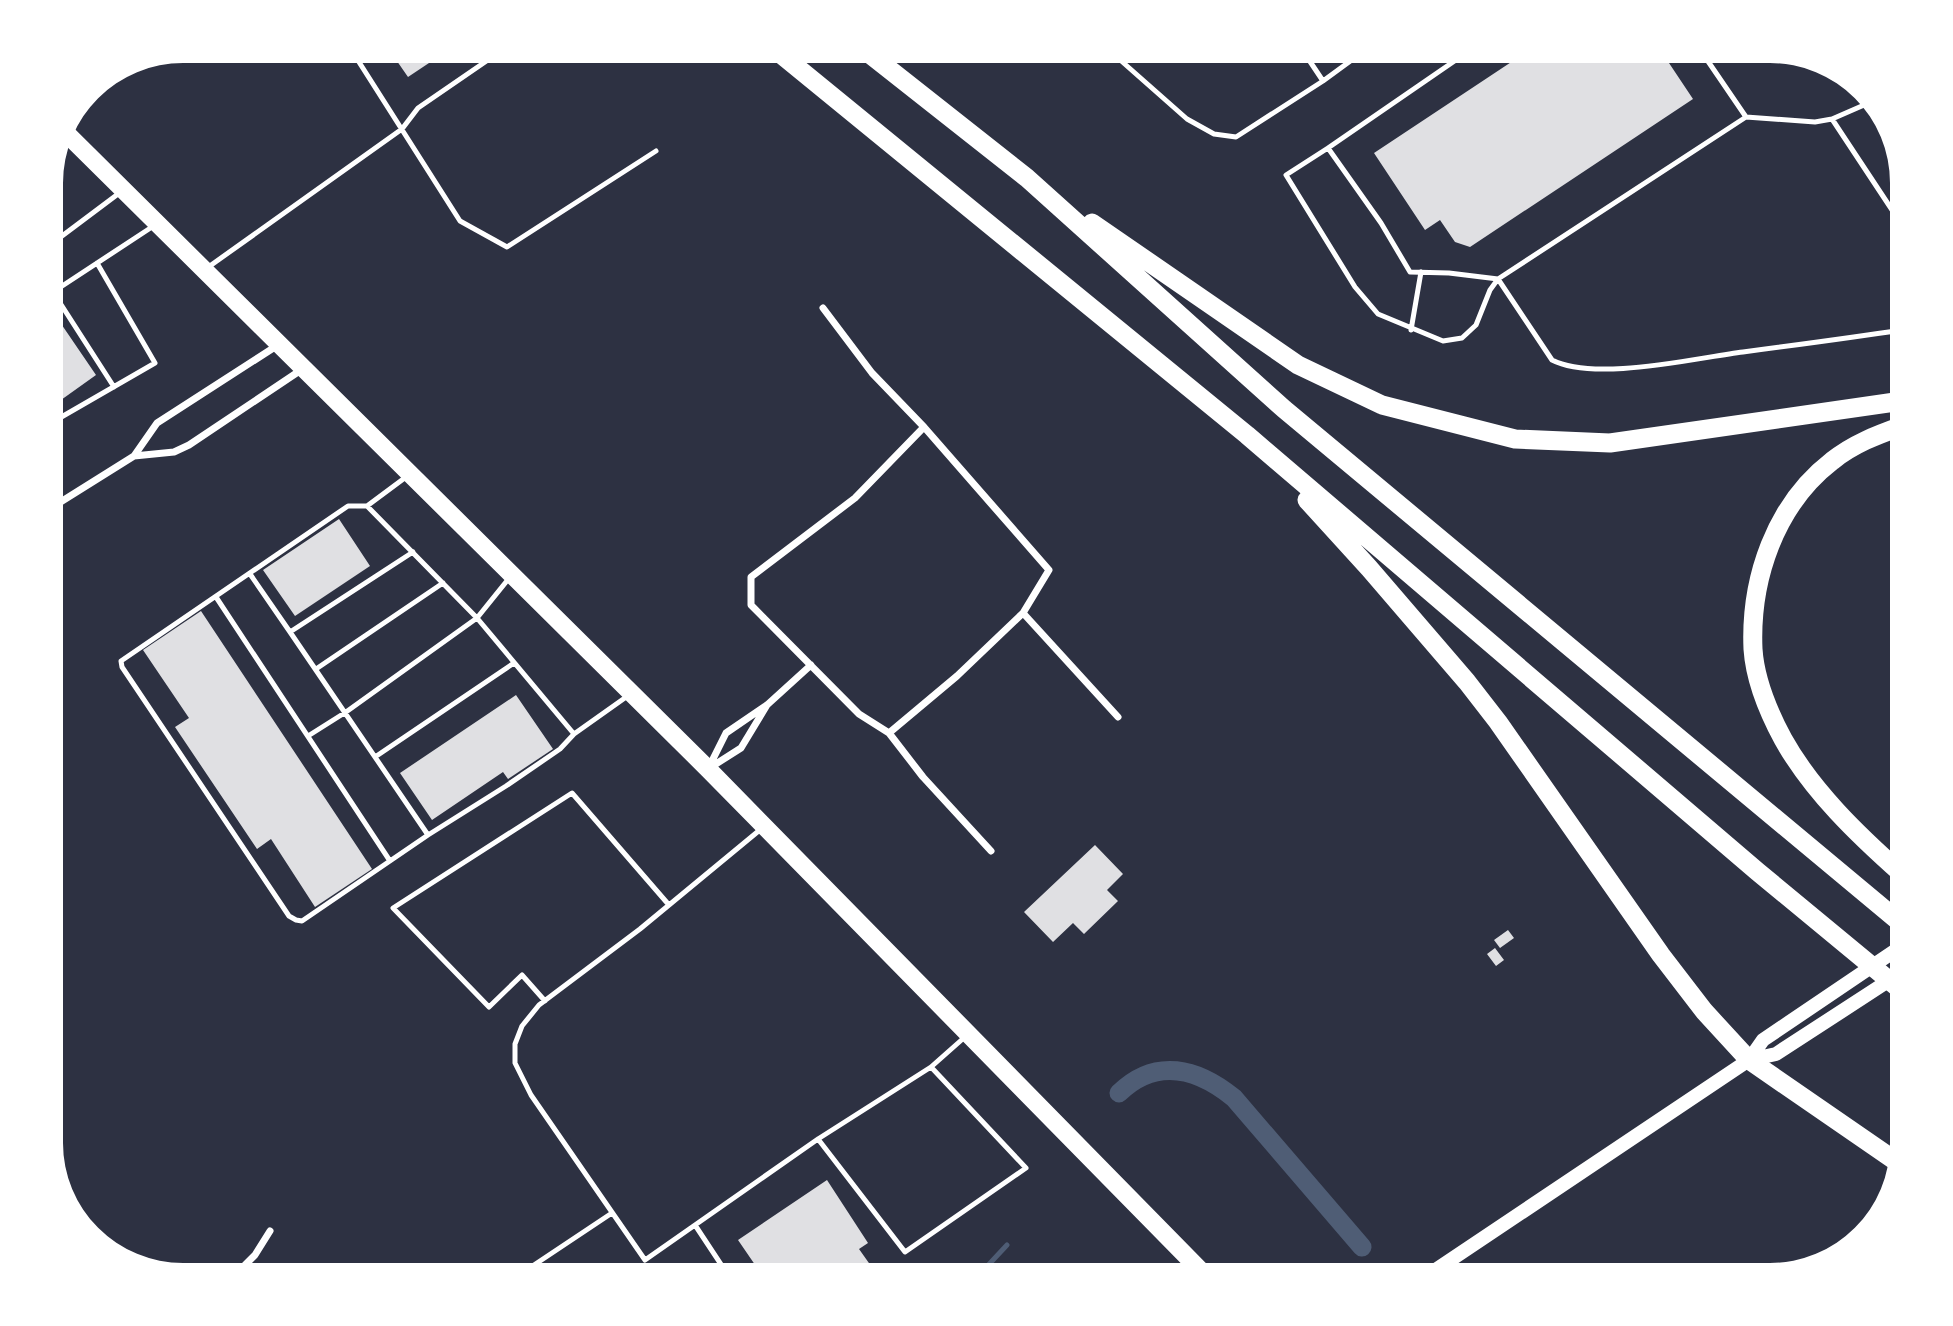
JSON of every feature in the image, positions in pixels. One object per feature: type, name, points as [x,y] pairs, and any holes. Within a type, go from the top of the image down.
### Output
[{"type":"highway","points":[[792,63],[1247,435],[1758,873],[1890,981]]},
{"type":"highway","points":[[881,63],[1027,178],[1298,365],[1382,405],[1515,439],[1609,443],[1890,403]]},
{"type":"highway","points":[[1027,178],[1284,409],[1890,914]]},
{"type":"highway","points":[[1890,430],[1867,438],[1831,461],[1800,492],[1777,528],[1762,563],[1754,615],[1753,651],[1763,695],[1784,740],[1813,782],[1846,821],[1890,863]]},
{"type":"highway","points":[[1247,435],[1369,568],[1467,682],[1661,955],[1704,1011],[1749,1060],[1889,1157]]},
{"type":"main road","points":[[72,139],[708,769],[1193,1263]]},
{"type":"main road","points":[[1749,1060],[1763,1040],[1890,954]]},
{"type":"main road","points":[[1445,1263],[1749,1060],[1776,1054],[1890,980]]},
{"type":"street","points":[[823,308],[872,373],[924,427],[1049,570],[1023,613],[957,676],[889,733]]},
{"type":"street","points":[[63,500],[134,456],[157,423],[279,344]]},
{"type":"street","points":[[134,456],[174,452],[189,445],[304,368]]},
{"type":"street","points":[[924,427],[855,498],[751,577],[751,605],[859,714],[889,733],[923,777],[991,851]]},
{"type":"street","points":[[1023,613],[1118,717]]},
{"type":"street","points":[[708,769],[726,733],[767,705],[811,665]]},
{"type":"street","points":[[708,769],[741,748],[767,705]]},
{"type":"street","points":[[246,1263],[270,1231]]},
{"type":"lane","points":[[360,63],[460,221],[507,247],[656,151]]},
{"type":"lane","points":[[204,270],[402,129],[418,108],[484,63]]},
{"type":"lane","points":[[1124,63],[1187,119],[1214,134],[1236,137],[1348,63]]},
{"type":"lane","points":[[1311,63],[1323,81]]},
{"type":"lane","points":[[1452,63],[1286,175],[1355,287],[1378,314],[1411,330],[1443,341],[1462,338],[1476,325],[1490,290],[1498,279],[1746,117],[1815,122],[1832,119],[1862,106]]},
{"type":"lane","points":[[1709,63],[1746,117]]},
{"type":"lane","points":[[1832,119],[1890,207]]},
{"type":"lane","points":[[1328,148],[1381,223],[1410,272],[1498,279]]},
{"type":"lane","points":[[63,235],[123,190]]},
{"type":"lane","points":[[63,286],[157,223]]},
{"type":"lane","points":[[63,416],[155,363],[97,263]]},
{"type":"lane","points":[[1411,330],[1421,272]]},
{"type":"lane","points":[[1498,279],[1552,360],[1561,365],[1578,368],[1667,363],[1890,332]]},
{"type":"lane","points":[[63,306],[114,387]]},
{"type":"lane","points":[[411,474],[367,506],[348,506],[121,661],[122,667],[289,916],[302,921],[560,749],[573,734],[632,693]]},
{"type":"lane","points":[[367,506],[477,618],[573,734]]},
{"type":"lane","points":[[290,632],[413,552]]},
{"type":"lane","points":[[250,574],[428,835]]},
{"type":"lane","points":[[308,736],[477,618],[512,575]]},
{"type":"lane","points":[[316,669],[443,583]]},
{"type":"lane","points":[[216,597],[390,861]]},
{"type":"lane","points":[[374,757],[514,663]]},
{"type":"lane","points":[[545,1001],[522,975],[489,1007],[393,908],[572,793],[669,905]]},
{"type":"lane","points":[[764,826],[669,905],[545,1001],[522,1026],[515,1045],[515,1063],[531,1095],[645,1260],[818,1139],[931,1067],[968,1034]]},
{"type":"lane","points":[[818,1139],[905,1252],[1026,1168],[931,1067]]},
{"type":"lane","points":[[537,1263],[612,1213]]},
{"type":"lane","points":[[695,1225],[720,1263]]},
{"type":"building","points":[[398,63],[429,63],[408,77]]},
{"type":"building","points":[[1510,63],[1669,63],[1693,99],[1470,247],[1455,242],[1440,220],[1425,230],[1374,153]]},
{"type":"building","points":[[63,327],[96,375],[63,399]]},
{"type":"building","points":[[339,519],[370,566],[295,616],[263,570]]},
{"type":"building","points":[[201,611],[372,869],[315,907],[271,839],[257,849],[175,727],[189,718],[143,650]]},
{"type":"building","points":[[516,695],[553,749],[508,779],[503,772],[432,820],[400,773]]},
{"type":"building","points":[[1095,845],[1123,874],[1107,890],[1118,901],[1084,934],[1073,923],[1053,942],[1024,912]]},
{"type":"building","points":[[1508,930],[1514,938],[1500,948],[1494,940]]},
{"type":"building","points":[[1495,948],[1504,960],[1496,966],[1487,954]]},
{"type":"building","points":[[827,1180],[868,1243],[859,1249],[869,1263],[754,1263],[738,1240]]},
{"type":"waterway","points":[[1119,1093],[1147,1074],[1162,1071],[1191,1074],[1220,1088],[1234,1098],[1362,1247]]},
{"type":"waterway","points":[[990,1263],[1007,1245]]}]
